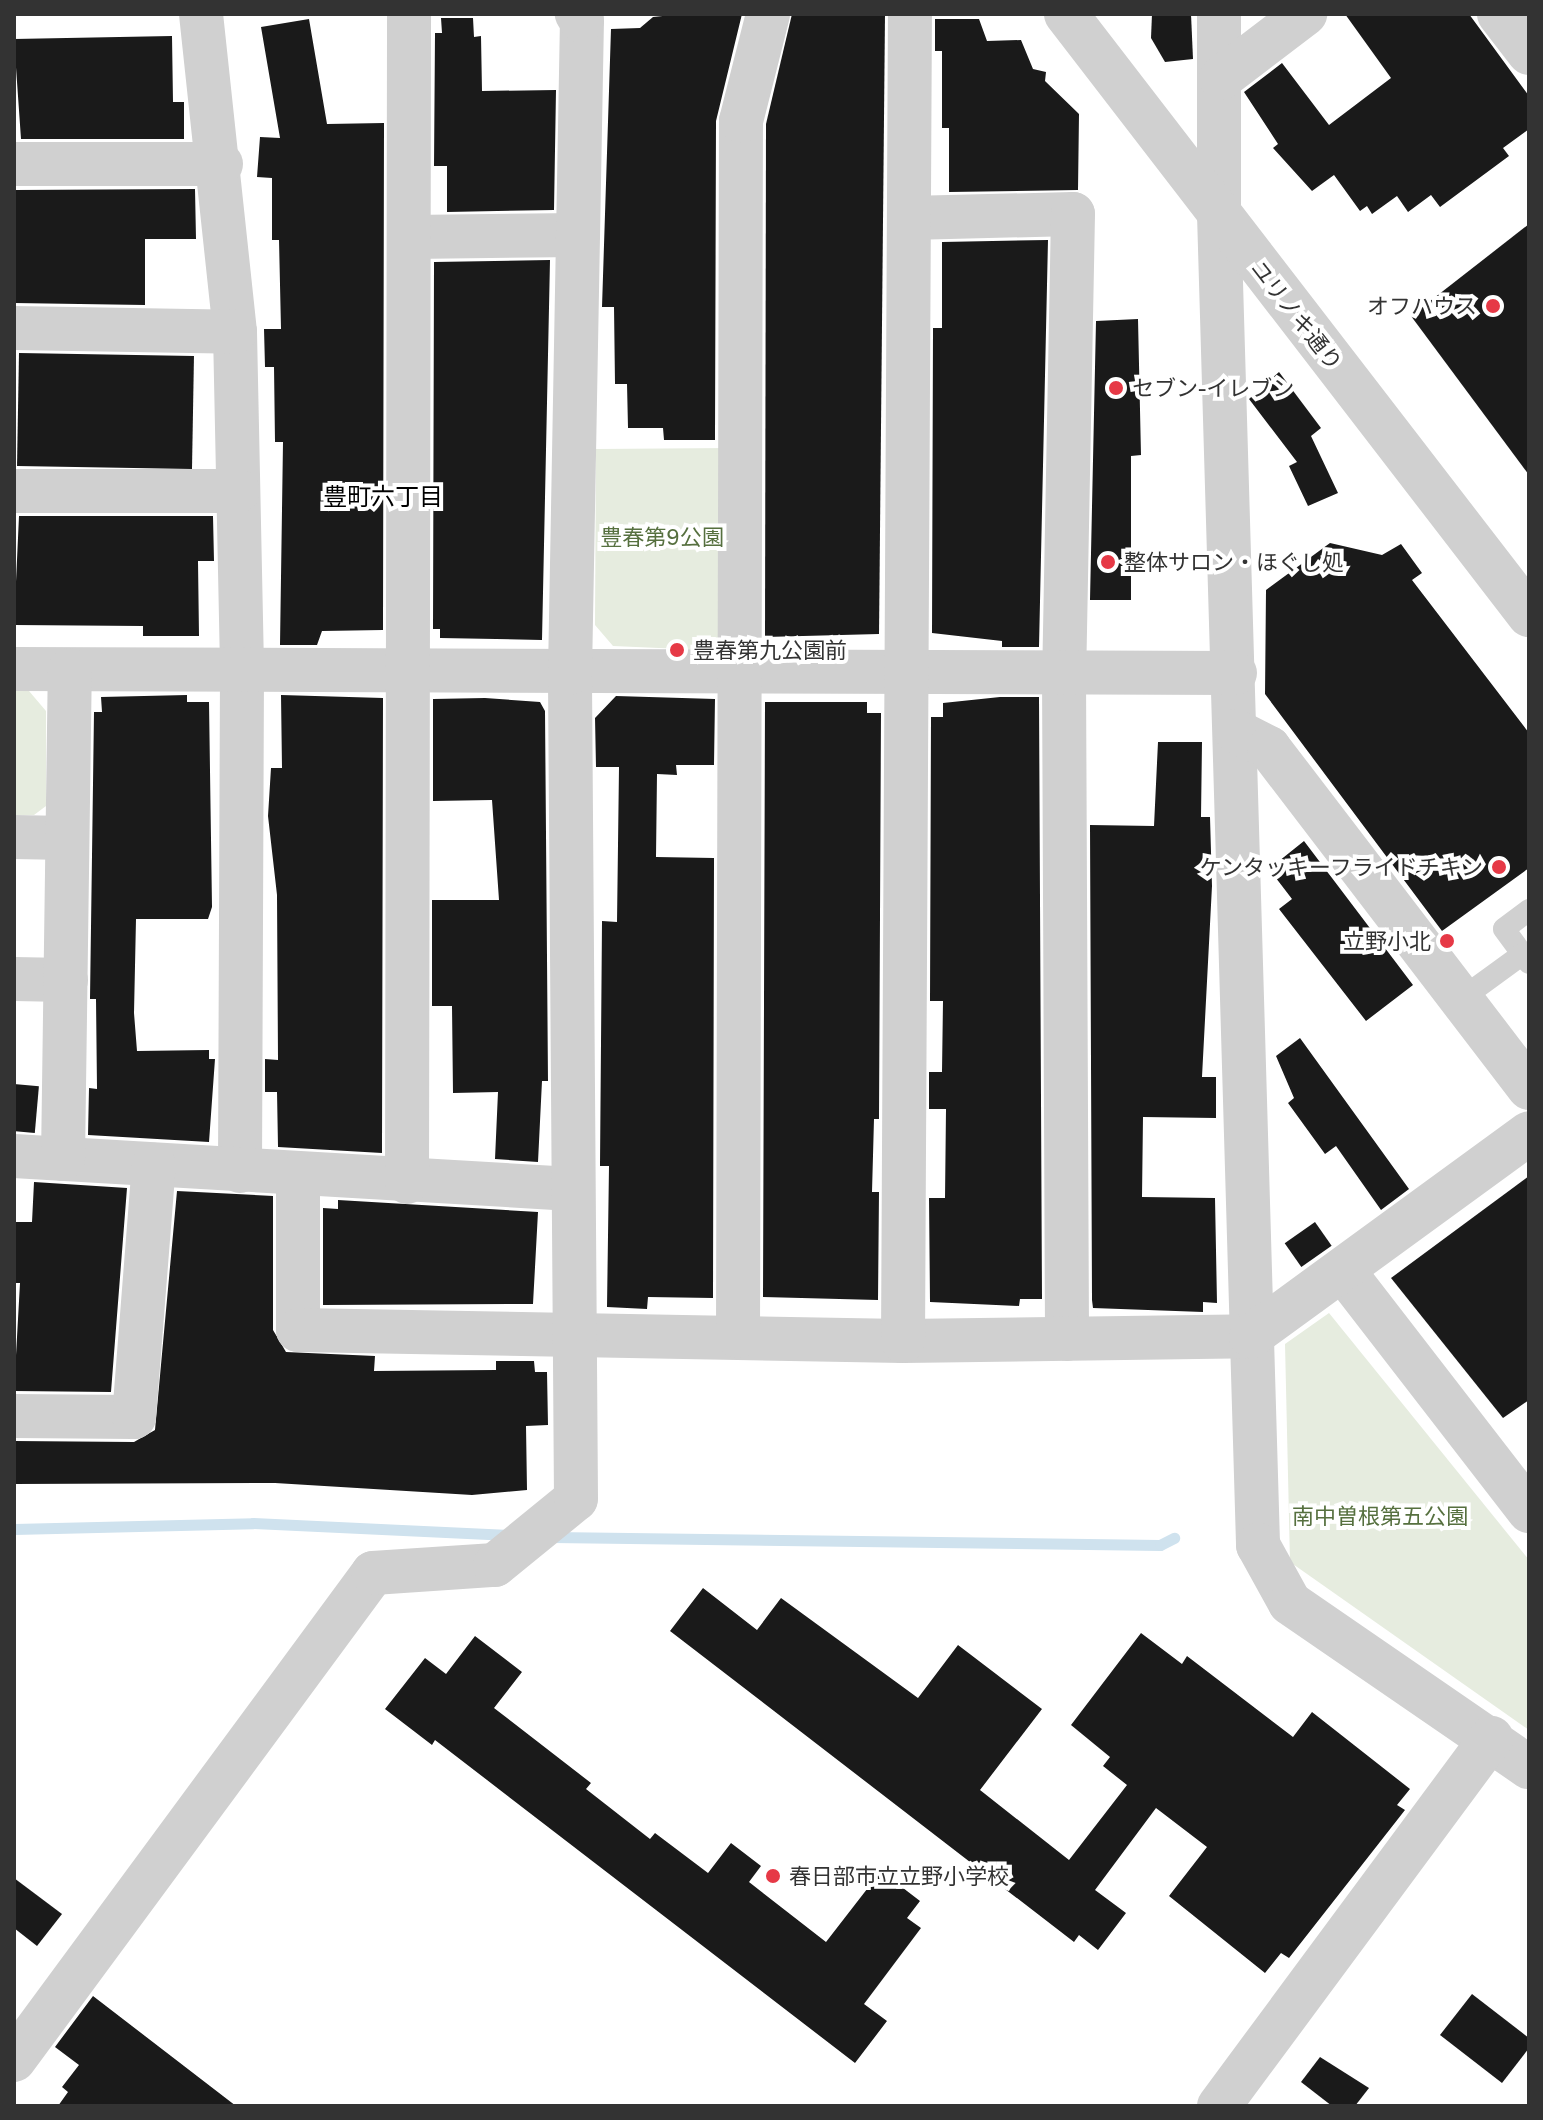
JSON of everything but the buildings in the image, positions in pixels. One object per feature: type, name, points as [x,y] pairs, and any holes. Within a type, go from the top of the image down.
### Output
[{"type":"street","points":[[201,14],[221,164],[235,332],[242,671],[240,1171]]},
{"type":"street","points":[[407,1182],[411,674],[409,14]]},
{"type":"street","points":[[14,2060],[373,1573],[495,1565],[576,1499],[570,673],[582,21],[577,14]]},
{"type":"street","points":[[738,1336],[736,671],[741,121],[768,14]]},
{"type":"street","points":[[903,1341],[910,14]]},
{"type":"street","name":"ユリノキ通り","points":[[1066,14],[1529,615]]},
{"type":"street","points":[[1219,14],[1219,214],[1235,673],[1258,1545],[1276,1585],[1290,1603],[1491,1738],[1529,1767]]},
{"type":"street","points":[[1221,78],[1305,14]]},
{"type":"street","points":[[1499,14],[1529,53]]},
{"type":"street","points":[[14,164],[221,164]]},
{"type":"street","points":[[909,218],[1073,214],[1064,672],[1067,1339]]},
{"type":"street","points":[[410,237],[578,235]]},
{"type":"street","points":[[14,328],[235,332]]},
{"type":"street","points":[[14,491],[238,491]]},
{"type":"street","points":[[14,669],[411,674],[905,668],[1235,673]]},
{"type":"street","points":[[63,1159],[70,670]]},
{"type":"street","points":[[1236,731],[1269,748],[1529,1088]]},
{"type":"street","points":[[14,837],[67,838]]},
{"type":"street","points":[[14,979],[66,980]]},
{"type":"street","points":[[298,1177],[298,1330],[903,1341],[1251,1336],[1345,1273],[1529,1133]]},
{"type":"street","points":[[14,1156],[298,1177],[572,1189]]},
{"type":"street","points":[[14,1416],[134,1417],[154,1165]]},
{"type":"street","points":[[1345,1273],[1529,1511]]},
{"type":"street","points":[[1219,2106],[1491,1738]]},
{"type":"lane","points":[[1461,999],[1526,958],[1504,929],[1529,910]]},
{"type":"green space","name":"豊春第9公園","points":[[730,448],[727,635],[705,650],[613,646],[595,625],[596,449]]},
{"type":"green space","points":[[14,691],[29,691],[46,711],[46,806],[34,815],[14,815]]},
{"type":"green space","name":"南中曽根第五公園","points":[[1329,1313],[1529,1560],[1529,1730],[1290,1562],[1285,1344]]},
{"type":"waterway","points":[[14,1529],[253,1523],[511,1535]]},
{"type":"waterway","points":[[552,1537],[1160,1545],[1174,1538]]},
{"type":"place","name":"オフハウス","points":[[1493,306]]},
{"type":"place","name":"セブン-イレブン","points":[[1116,388]]},
{"type":"place","name":"整体サロン・ほぐし処","points":[[1108,562]]},
{"type":"place","name":"豊春第九公園前","points":[[677,650]]},
{"type":"place","name":"ケンタッキーフライドチキン","points":[[1499,867]]},
{"type":"place","name":"立野小北","points":[[1447,941]]},
{"type":"place","name":"春日部市立立野小学校","points":[[773,1876]]},
{"type":"district","name":"豊町六丁目","points":[[383,496]]}]
